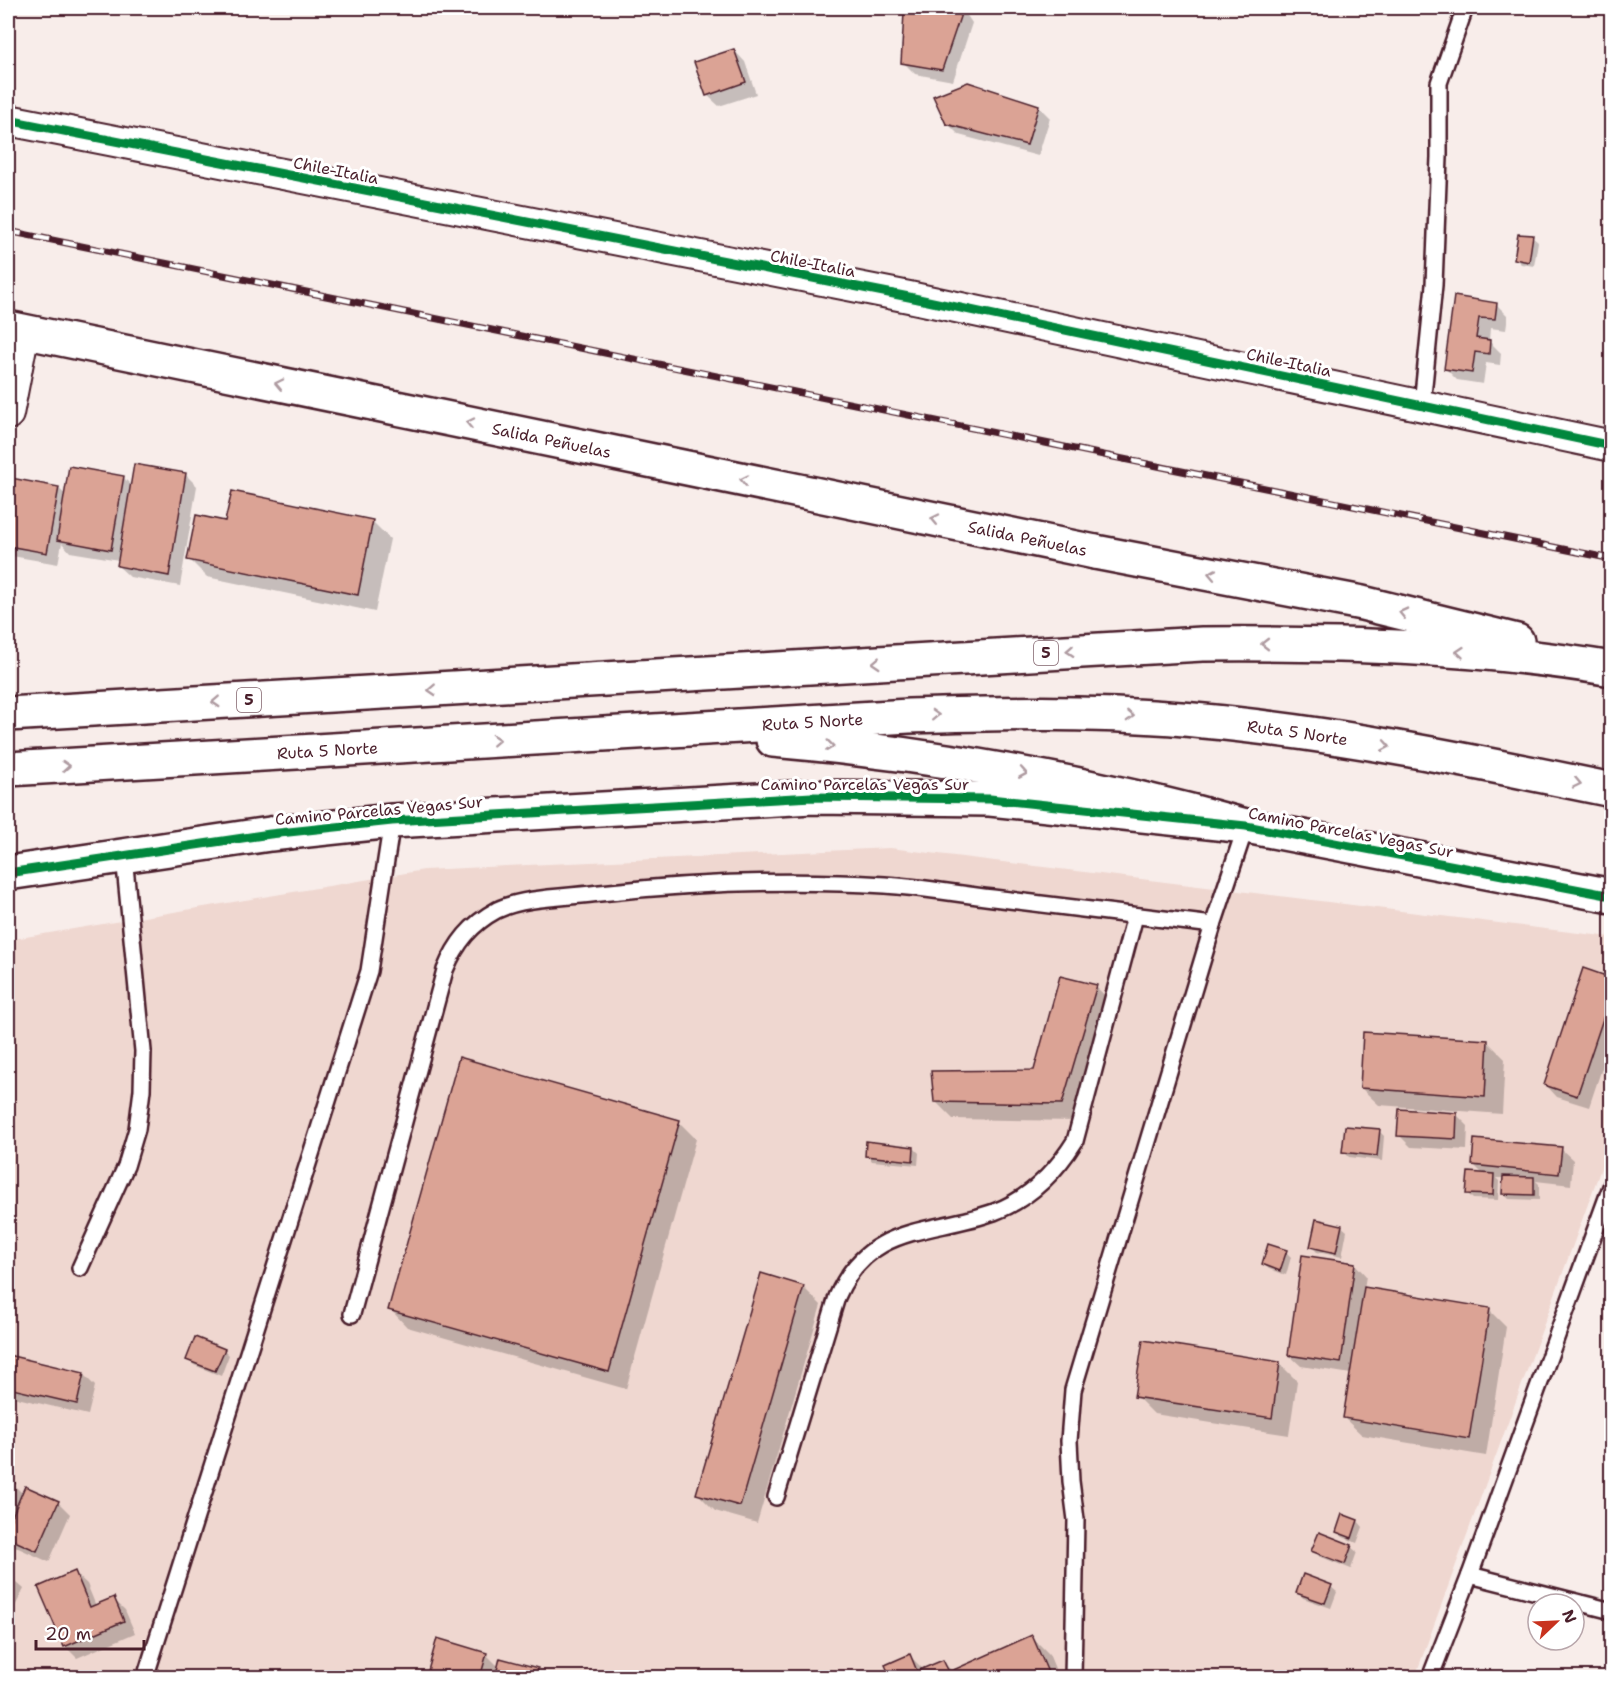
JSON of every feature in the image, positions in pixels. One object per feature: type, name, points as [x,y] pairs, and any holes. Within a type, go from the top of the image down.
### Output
[{"type":"main road","name":"Salida Peñuelas","points":[[16,330],[1095,552],[1362,603],[1525,644],[1606,668]]},
{"type":"main road","name":"5","points":[[8,714],[1191,645],[1300,644],[1398,647],[1504,655],[1606,668]]},
{"type":"main road","name":"Ruta 5 Norte","points":[[8,770],[667,730],[978,714],[1148,717],[1309,733],[1611,790]]},
{"type":"main road","points":[[667,730],[790,741],[971,764],[1102,789],[1246,826]]},
{"type":"main road","name":"Camino Parcelas Vegas Sur","points":[[8,873],[270,834],[392,821],[812,796],[990,799],[1246,826],[1611,896]]},
{"type":"street","name":"Chile-Italia","points":[[8,120],[909,297],[1611,446]]},
{"type":"street","points":[[8,414],[16,330]]},
{"type":"lane","points":[[1422,405],[1434,285],[1439,157],[1439,82],[1465,8]]},
{"type":"lane","points":[[145,1677],[369,971],[392,821]]},
{"type":"lane","points":[[1073,1677],[1076,1520],[1069,1441],[1073,1390],[1213,925],[1246,826]]},
{"type":"lane","points":[[80,1268],[126,1166],[137,1129],[142,1090],[143,1051],[124,856]]},
{"type":"lane","points":[[352,1314],[445,970],[453,951],[465,934],[481,920],[500,909],[520,903],[624,891],[727,884],[806,883],[886,885],[1213,925]]},
{"type":"lane","points":[[776,1497],[837,1297],[845,1279],[857,1263],[888,1240],[974,1218],[1016,1201],[1035,1188],[1064,1159],[1075,1141],[1135,916]]},
{"type":"lane","points":[[1430,1677],[1470,1575],[1611,1184]]},
{"type":"lane","points":[[1470,1575],[1611,1611]]},
{"type":"shaded area","points":[[890,848],[1611,937],[1611,1141],[1415,1677],[8,1678],[8,940],[424,870]]},
{"type":"building","points":[[915,8],[959,8],[962,11],[942,70],[901,63],[904,13]]},
{"type":"building","points":[[734,49],[746,82],[706,96],[694,62]]},
{"type":"building","points":[[968,82],[1039,105],[1027,145],[946,124],[933,96]]},
{"type":"building","points":[[1518,234],[1533,235],[1529,262],[1514,259]]},
{"type":"building","points":[[1454,296],[1497,303],[1495,319],[1479,318],[1476,338],[1490,340],[1489,354],[1475,352],[1472,373],[1444,369]]},
{"type":"building","points":[[134,464],[186,473],[169,576],[117,566]]},
{"type":"building","points":[[69,466],[124,476],[111,550],[57,540]]},
{"type":"building","points":[[11,478],[59,487],[47,553],[8,546],[8,499]]},
{"type":"building","points":[[232,491],[373,520],[358,595],[187,560],[196,515],[225,521]]},
{"type":"building","points":[[1583,968],[1612,978],[1612,992],[1577,1096],[1544,1085]]},
{"type":"building","points":[[1060,976],[1097,985],[1062,1104],[934,1102],[931,1071],[1034,1070]]},
{"type":"building","points":[[1363,1032],[1488,1040],[1485,1097],[1360,1088]]},
{"type":"building","points":[[459,1057],[680,1120],[609,1372],[388,1310]]},
{"type":"building","points":[[1399,1109],[1457,1113],[1456,1139],[1397,1136]]},
{"type":"building","points":[[1345,1126],[1380,1129],[1377,1156],[1342,1152]]},
{"type":"building","points":[[1474,1139],[1562,1147],[1559,1174],[1472,1165]]},
{"type":"building","points":[[866,1141],[914,1147],[913,1161],[865,1156]]},
{"type":"building","points":[[1468,1172],[1494,1174],[1493,1195],[1466,1194]]},
{"type":"building","points":[[1503,1176],[1534,1177],[1534,1195],[1502,1194]]},
{"type":"building","points":[[1316,1219],[1342,1225],[1336,1253],[1310,1247]]},
{"type":"building","points":[[1268,1244],[1287,1250],[1280,1271],[1262,1264]]},
{"type":"building","points":[[1302,1255],[1355,1263],[1341,1363],[1288,1355]]},
{"type":"building","points":[[761,1273],[804,1286],[740,1506],[696,1494]]},
{"type":"building","points":[[1364,1287],[1490,1308],[1469,1439],[1343,1418]]},
{"type":"building","points":[[195,1337],[225,1349],[215,1371],[186,1360]]},
{"type":"building","points":[[1143,1340],[1280,1362],[1272,1418],[1134,1397]]},
{"type":"building","points":[[8,1355],[84,1373],[77,1404],[8,1388]]},
{"type":"building","points":[[8,1481],[15,1483],[8,1501]]},
{"type":"building","points":[[25,1486],[59,1501],[37,1551],[8,1538],[8,1526]]},
{"type":"building","points":[[1342,1514],[1358,1520],[1352,1538],[1336,1532]]},
{"type":"building","points":[[1319,1532],[1352,1545],[1345,1564],[1311,1551]]},
{"type":"building","points":[[75,1571],[90,1607],[114,1597],[124,1621],[64,1647],[38,1587]]},
{"type":"building","points":[[1303,1574],[1332,1585],[1325,1603],[1296,1593]]},
{"type":"building","points":[[1032,1635],[1049,1678],[891,1678],[885,1665],[910,1654],[917,1671],[943,1660],[949,1672]]},
{"type":"building","points":[[437,1638],[487,1653],[480,1678],[426,1678]]},
{"type":"building","points":[[500,1658],[538,1668],[536,1678],[495,1678]]},
{"type":"railway","points":[[8,231],[1612,559]]},
{"type":"cycle path","points":[[8,120],[909,297],[1612,446]]},
{"type":"cycle path","points":[[8,873],[270,834],[392,821],[812,797],[990,799],[1246,826],[1612,896]]}]
